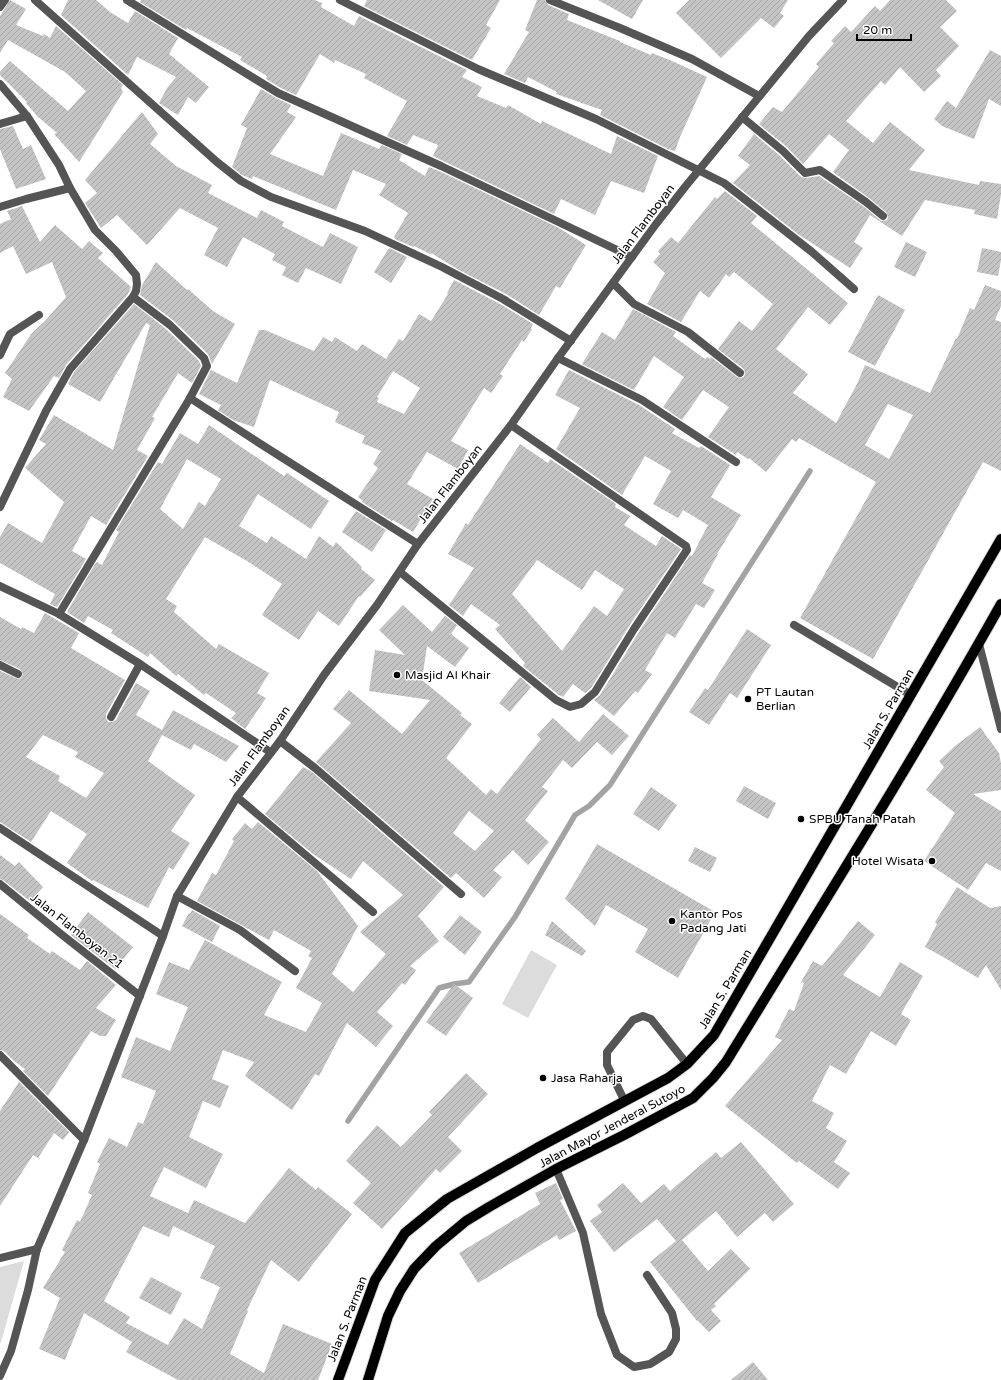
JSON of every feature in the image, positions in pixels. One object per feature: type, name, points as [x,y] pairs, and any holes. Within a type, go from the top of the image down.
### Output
[{"type":"main road","name":"Jalan S. Parman","points":[[338,1380],[375,1280],[405,1234],[447,1200],[537,1148],[668,1078],[687,1064],[714,1035],[1001,539]]},
{"type":"main road","points":[[979,644],[1001,604]]},
{"type":"main road","name":"Jalan Mayor Jenderal Sutoyo","points":[[368,1380],[388,1316],[400,1291],[414,1268],[436,1246],[466,1221],[489,1206],[556,1169],[693,1098],[714,1078],[726,1062],[847,865],[979,644]]},
{"type":"street","points":[[0,7],[4,0]]},
{"type":"street","points":[[36,0],[217,162],[241,181],[271,197],[366,231],[442,267],[504,299],[571,341]]},
{"type":"street","points":[[127,0],[278,94],[448,169],[632,257]]},
{"type":"street","points":[[340,0],[478,69],[596,119],[724,183],[770,218],[854,289]]},
{"type":"street","points":[[550,0],[692,59],[759,96]]},
{"type":"street","name":"Jalan Flamboyan","points":[[0,1376],[11,1351],[28,1290],[37,1249],[84,1140],[163,936],[176,896],[237,797],[270,752],[280,741],[324,675],[377,605],[418,544],[511,426],[558,358],[656,224],[809,36],[843,0]]},
{"type":"street","points":[[0,84],[27,116],[59,165],[70,188],[95,230],[116,251],[136,275],[137,284],[133,297],[70,369],[46,411],[0,507]]},
{"type":"street","points":[[0,124],[27,116]]},
{"type":"street","points":[[742,117],[784,151],[805,174],[820,170],[866,202],[883,216]]},
{"type":"street","points":[[0,207],[70,188]]},
{"type":"street","points":[[613,283],[634,304],[688,332],[740,373]]},
{"type":"street","points":[[59,614],[190,398],[207,366],[206,362],[170,325],[133,297]]},
{"type":"street","points":[[0,355],[10,334],[39,315]]},
{"type":"street","points":[[558,358],[642,400],[736,462]]},
{"type":"street","points":[[190,398],[418,544]]},
{"type":"street","points":[[400,572],[556,700],[570,707],[581,704],[595,692],[634,629],[687,550],[686,546],[511,426]]},
{"type":"street","points":[[0,586],[59,614],[140,664],[270,752]]},
{"type":"street","points":[[794,624],[911,695]]},
{"type":"street","points":[[979,644],[1001,729]]},
{"type":"street","points":[[111,717],[140,664]]},
{"type":"street","points":[[0,665],[18,674]]},
{"type":"street","points":[[280,741],[315,768],[460,894]]},
{"type":"street","points":[[237,797],[373,912]]},
{"type":"street","points":[[0,828],[163,936]]},
{"type":"street","name":"Jalan Flamboyan 21","points":[[0,884],[140,996]]},
{"type":"street","points":[[176,896],[240,930],[295,971]]},
{"type":"street","points":[[625,1102],[607,1064],[607,1052],[633,1020],[643,1016],[652,1019],[687,1064]]},
{"type":"street","points":[[0,1055],[84,1140]]},
{"type":"street","points":[[556,1169],[583,1233],[601,1314],[617,1355],[634,1367],[650,1364],[668,1352],[676,1339],[676,1329],[672,1313],[647,1275]]},
{"type":"street","points":[[0,1258],[37,1249]]},
{"type":"shaded area","points":[[531,950],[557,965],[528,1018],[502,1004]]},
{"type":"shaded area","points":[[24,1261],[1,1342],[0,1344],[0,1267]]},
{"type":"building","points":[[10,0],[26,9],[16,25],[43,36],[44,34],[50,38],[56,26],[123,85],[121,88],[123,92],[79,162],[54,134],[57,133],[37,116],[26,103],[27,102],[0,75],[0,72],[10,61],[68,111],[86,91],[65,72],[8,40],[0,53],[0,16]]},
{"type":"building","points":[[68,0],[96,0],[110,12],[128,23],[135,11],[178,38],[169,54],[209,87],[196,103],[188,97],[178,115],[159,103],[167,88],[176,77],[137,57],[128,75],[61,15]]},
{"type":"building","points":[[141,0],[315,0],[322,3],[321,7],[354,26],[359,16],[467,70],[462,77],[482,87],[477,96],[506,108],[508,105],[541,124],[542,121],[611,154],[617,136],[658,156],[644,193],[611,181],[595,215],[561,199],[554,214],[433,156],[438,145],[413,135],[407,145],[387,136],[407,101],[364,78],[366,74],[335,60],[334,63],[320,54],[296,95],[266,79],[267,76],[240,60],[242,57],[187,28],[186,30],[140,2]]},
{"type":"building","points":[[367,0],[500,0],[486,25],[491,28],[472,60],[364,6]]},
{"type":"building","points":[[537,0],[545,0],[548,5],[569,14],[567,20],[651,55],[652,53],[672,61],[707,77],[675,151],[668,149],[600,115],[602,110],[556,94],[557,92],[528,77],[525,83],[504,74],[529,32],[525,30]]},
{"type":"building","points":[[598,0],[643,0],[632,19]]},
{"type":"building","points":[[689,0],[788,0],[780,13],[784,16],[774,28],[761,18],[721,58],[676,13]]},
{"type":"building","points":[[890,0],[946,0],[957,11],[940,27],[959,46],[936,70],[941,76],[924,92],[900,67],[885,85],[881,81],[846,121],[873,143],[890,122],[925,150],[909,170],[979,185],[980,181],[1001,184],[1001,194],[997,219],[974,214],[975,210],[925,200],[902,236],[870,215],[854,242],[863,248],[850,268],[798,234],[733,183],[750,165],[738,156],[754,134],[779,155],[801,177],[806,178],[819,176],[863,206],[880,220],[887,220],[888,217],[886,212],[833,172],[849,150],[829,134],[803,164],[787,147],[759,124],[773,107],[782,112],[819,67],[816,64],[834,43],[831,41],[845,26],[851,32],[875,6],[880,11]]},
{"type":"building","points":[[990,50],[1001,56],[1001,106],[989,99],[974,139],[942,126],[934,119],[947,101],[956,108]]},
{"type":"building","points":[[261,89],[291,105],[287,112],[296,117],[270,154],[323,176],[341,133],[379,149],[382,145],[402,154],[399,160],[425,176],[429,167],[439,171],[559,228],[586,245],[560,288],[556,286],[539,315],[506,294],[459,270],[431,253],[430,254],[395,239],[394,237],[408,213],[379,195],[386,184],[353,170],[336,210],[253,176],[252,179],[242,175],[232,167],[247,128],[241,125]]},
{"type":"building","points":[[142,112],[158,134],[150,144],[176,166],[212,185],[208,193],[257,218],[261,210],[284,222],[282,226],[323,247],[330,233],[358,247],[341,284],[306,268],[298,283],[282,275],[286,267],[272,260],[275,254],[243,237],[227,267],[204,255],[218,228],[180,208],[147,245],[117,215],[101,228],[85,203],[97,193],[85,180]]},
{"type":"building","points":[[13,126],[23,149],[31,145],[46,179],[16,189],[0,149],[0,129]]},
{"type":"building","points":[[725,191],[757,216],[751,223],[848,303],[830,325],[808,307],[776,349],[808,374],[793,393],[836,423],[858,382],[865,365],[930,393],[956,338],[957,339],[970,308],[974,310],[985,285],[1001,291],[1001,306],[995,320],[1001,322],[1001,471],[983,462],[873,659],[800,618],[876,482],[799,438],[796,442],[792,439],[766,472],[749,458],[748,459],[737,452],[736,455],[708,437],[729,407],[703,390],[682,420],[663,407],[684,377],[654,356],[634,390],[582,364],[602,332],[615,340],[633,309],[676,332],[673,336],[705,359],[707,357],[710,359],[711,357],[737,377],[744,377],[744,369],[718,349],[739,321],[752,331],[773,304],[734,272],[729,277],[726,274],[709,298],[700,291],[681,322],[647,304],[665,273],[653,262],[660,254],[658,251],[671,237],[678,243],[715,197],[717,199]],"holes":[[[888,404],[913,415],[889,459],[865,445]]]},
{"type":"building","points":[[22,206],[40,242],[55,225],[82,249],[89,241],[103,253],[98,258],[131,287],[128,294],[66,365],[59,378],[54,376],[29,411],[3,397],[12,379],[5,373],[32,333],[45,321],[66,297],[52,262],[26,274],[13,246],[0,253],[0,224],[11,219],[7,211]]},
{"type":"building","points":[[906,242],[927,252],[915,277],[894,267]]},
{"type":"building","points":[[389,248],[407,257],[391,283],[374,272]]},
{"type":"building","points":[[982,248],[1001,252],[998,276],[977,272]]},
{"type":"building","points":[[156,262],[213,311],[235,324],[212,364],[208,354],[174,321],[140,295],[142,285]]},
{"type":"building","points":[[454,280],[500,304],[533,324],[532,329],[524,342],[522,340],[500,374],[503,376],[491,393],[484,388],[451,441],[468,450],[458,469],[427,452],[407,484],[433,499],[413,532],[362,502],[363,501],[358,497],[378,468],[373,464],[381,451],[362,443],[365,436],[335,422],[339,412],[270,380],[254,427],[233,420],[218,410],[221,405],[199,394],[211,370],[237,383],[259,330],[265,330],[314,351],[323,337],[332,342],[335,337],[357,351],[362,344],[386,359],[399,339],[403,341],[419,314],[431,321],[448,294],[447,293]],"holes":[[[393,371],[420,388],[404,414],[377,402],[379,398],[377,397]]]},
{"type":"building","points":[[878,295],[905,310],[875,366],[848,352]]},
{"type":"building","points":[[134,304],[166,329],[199,361],[201,366],[192,383],[178,373],[152,417],[155,418],[137,450],[148,456],[106,525],[91,516],[72,551],[86,559],[57,607],[50,604],[55,594],[0,563],[0,537],[8,523],[42,543],[64,502],[25,468],[46,444],[39,440],[54,415],[113,450],[150,325],[146,323],[100,402],[68,384],[74,372]]},
{"type":"building","points":[[569,370],[639,405],[675,429],[672,433],[699,448],[701,446],[730,465],[711,497],[741,515],[717,554],[702,583],[715,590],[704,608],[696,604],[675,638],[667,633],[645,670],[652,674],[638,693],[635,691],[614,716],[594,700],[600,695],[639,632],[690,555],[692,556],[708,525],[683,510],[678,518],[653,504],[671,471],[645,456],[622,495],[556,449],[580,408],[555,395]]},
{"type":"building","points":[[209,425],[284,476],[287,473],[329,501],[311,529],[258,494],[239,526],[267,543],[271,536],[306,559],[319,536],[333,547],[336,542],[362,567],[361,569],[375,580],[360,597],[359,596],[339,626],[318,611],[299,640],[262,615],[282,584],[247,561],[205,537],[166,599],[177,606],[174,612],[216,649],[219,644],[269,673],[257,693],[266,698],[245,729],[231,718],[236,713],[206,693],[204,695],[178,674],[176,676],[150,653],[148,657],[111,633],[113,630],[88,616],[84,623],[67,612],[95,564],[97,562],[102,565],[119,532],[116,530],[158,462],[162,464],[180,433],[198,444]],"holes":[[[187,459],[221,479],[205,506],[199,502],[183,529],[160,509]]]},
{"type":"building","points":[[520,444],[548,463],[550,459],[616,504],[615,507],[630,516],[624,525],[656,546],[662,536],[681,549],[629,626],[591,688],[585,693],[573,684],[563,697],[523,666],[525,663],[495,629],[500,625],[471,604],[463,616],[449,605],[474,568],[448,554],[466,523],[468,525]],"holes":[[[537,560],[582,590],[595,570],[624,589],[607,616],[594,606],[562,651],[512,594]]]},
{"type":"building","points":[[356,511],[386,530],[372,552],[342,532]]},
{"type":"building","points":[[403,605],[432,632],[445,616],[457,625],[451,634],[469,648],[455,667],[427,646],[422,680],[462,713],[460,715],[472,724],[446,758],[486,795],[491,789],[497,794],[541,739],[537,735],[553,718],[579,742],[603,714],[629,736],[612,755],[597,742],[572,768],[563,760],[542,787],[548,791],[525,820],[549,842],[528,865],[513,850],[493,870],[502,877],[484,898],[456,873],[451,878],[316,762],[351,723],[333,709],[349,690],[402,734],[430,700],[369,691],[375,650],[405,655],[379,630]],"holes":[[[469,811],[494,831],[475,851],[453,833]]]},
{"type":"building","points":[[45,613],[79,633],[71,648],[125,680],[106,714],[108,722],[116,720],[136,683],[150,691],[136,715],[162,730],[173,710],[239,746],[226,762],[194,744],[191,750],[162,735],[148,761],[195,795],[171,831],[190,843],[173,870],[169,867],[148,908],[93,880],[92,881],[67,863],[87,834],[51,811],[31,842],[0,822],[0,671],[18,679],[21,678],[23,674],[20,669],[0,660],[0,617],[21,629],[22,627],[34,633]],"holes":[[[43,735],[78,752],[75,757],[104,773],[86,798],[58,781],[60,776],[26,757]]]},
{"type":"building","points":[[747,629],[771,645],[737,698],[730,693],[709,725],[689,712],[705,688],[708,690]]},
{"type":"building","points":[[520,677],[531,687],[510,712],[499,703]]},
{"type":"building","points":[[980,727],[999,753],[1001,763],[1001,790],[973,794],[1001,811],[1001,871],[986,863],[968,890],[924,861],[955,813],[926,790],[944,767],[939,761],[955,746]]},
{"type":"building","points":[[303,767],[312,772],[444,887],[418,916],[439,941],[410,966],[416,970],[405,985],[402,983],[377,1012],[393,1026],[376,1047],[347,1023],[319,1076],[315,1074],[292,1110],[245,1076],[254,1062],[223,1050],[212,1079],[229,1086],[220,1108],[203,1101],[189,1137],[223,1154],[206,1188],[164,1167],[150,1196],[188,1213],[194,1200],[245,1223],[289,1168],[316,1190],[318,1187],[352,1214],[299,1282],[271,1260],[247,1310],[248,1311],[230,1354],[264,1373],[283,1324],[332,1344],[318,1380],[178,1380],[126,1352],[132,1342],[84,1313],[65,1360],[39,1349],[60,1298],[43,1288],[65,1252],[62,1250],[77,1220],[80,1222],[92,1195],[88,1193],[100,1164],[97,1162],[109,1138],[127,1147],[138,1122],[143,1124],[156,1091],[121,1077],[136,1037],[170,1051],[188,1007],[156,994],[169,962],[189,970],[205,940],[282,982],[264,1015],[306,1032],[322,1003],[296,988],[312,958],[308,956],[311,951],[274,930],[269,940],[197,901],[212,873],[216,875],[234,841],[232,839],[245,823],[252,829],[258,822],[317,871],[358,926],[332,974],[353,992],[386,954],[360,932],[403,895],[363,861],[351,879],[313,854],[265,814]],"holes":[[[143,1226],[169,1237],[173,1226],[215,1246],[200,1278],[220,1287],[202,1329],[184,1318],[168,1345],[126,1323],[130,1317],[104,1301]]]},
{"type":"building","points":[[744,786],[776,803],[768,819],[736,801]]},
{"type":"building","points":[[651,787],[677,805],[659,831],[633,814]]},
{"type":"building","name":"Kantor Pos Padang Jati","points":[[597,844],[715,912],[678,978],[635,952],[648,929],[606,905],[595,926],[565,899]]},
{"type":"building","points":[[695,847],[717,858],[710,872],[688,861]]},
{"type":"building","points":[[0,855],[15,866],[19,862],[43,887],[30,901],[0,879]]},
{"type":"building","points":[[957,887],[990,908],[1001,906],[1001,990],[986,965],[978,978],[925,947],[937,924],[935,922]]},
{"type":"building","points":[[192,910],[220,926],[212,942],[182,926]]},
{"type":"building","points":[[88,912],[133,947],[115,969],[71,935]]},
{"type":"building","points":[[0,914],[29,935],[27,938],[50,954],[52,951],[80,970],[87,961],[116,985],[96,1008],[116,1020],[106,1036],[100,1036],[91,1031],[48,1096],[23,1071],[25,1069],[4,1051],[0,1050]]},
{"type":"building","points":[[460,915],[482,932],[465,955],[443,937]]},
{"type":"building","points":[[552,921],[586,951],[582,956],[545,935]]},
{"type":"building","points":[[858,921],[875,935],[843,975],[880,997],[900,962],[923,976],[901,1014],[911,1020],[896,1046],[871,1031],[846,1074],[830,1065],[812,1101],[834,1113],[826,1128],[847,1141],[834,1162],[850,1173],[838,1189],[799,1161],[797,1163],[725,1106],[782,1040],[775,1037],[789,1009],[794,1011],[804,983],[801,982],[813,961],[822,966]]},
{"type":"building","points":[[454,984],[473,998],[446,1036],[426,1022]]},
{"type":"building","points":[[466,1073],[488,1094],[448,1137],[462,1151],[440,1173],[436,1169],[382,1229],[353,1203],[371,1183],[346,1161],[377,1125],[401,1147],[432,1115],[429,1112]]},
{"type":"building","points":[[19,1082],[69,1132],[63,1140],[54,1133],[38,1158],[33,1155],[0,1206],[0,1111]]},
{"type":"building","points":[[741,1142],[794,1204],[773,1222],[765,1213],[737,1237],[716,1211],[682,1240],[708,1271],[731,1249],[750,1269],[714,1304],[716,1306],[711,1310],[721,1321],[709,1332],[697,1321],[650,1262],[676,1241],[657,1219],[614,1252],[590,1221],[602,1212],[597,1205],[623,1183],[641,1203],[664,1184],[670,1191],[716,1152],[721,1158]]},
{"type":"building","points":[[556,1183],[563,1199],[560,1200],[576,1231],[559,1240],[557,1235],[478,1283],[459,1253],[540,1204],[535,1193]]},
{"type":"building","points":[[151,1277],[182,1293],[171,1315],[139,1298]]},
{"type":"building","points":[[753,1362],[768,1380],[731,1380]]},
{"type":"waterway","points":[[348,1121],[439,988],[469,982],[515,917],[575,815],[589,806],[610,785],[810,471]]},
{"type":"place","name":"Masjid Al Khair","points":[[397,675]]},
{"type":"place","name":"PT Lautan Berlian","points":[[748,699]]},
{"type":"place","name":"SPBU Tanah Patah","points":[[801,819]]},
{"type":"place","name":"Hotel Wisata","points":[[932,861]]},
{"type":"place","name":"Kantor Pos Padang Jati","points":[[672,921]]},
{"type":"place","name":"Jasa Raharja","points":[[543,1078]]}]
